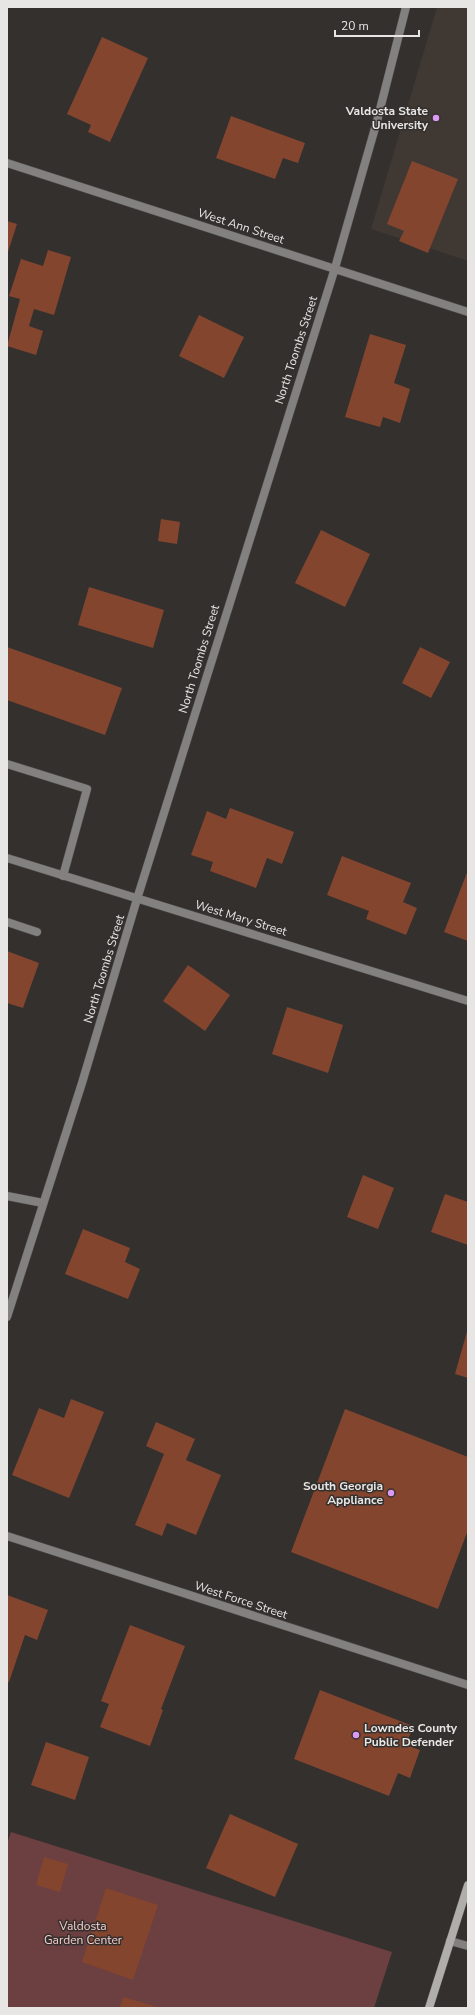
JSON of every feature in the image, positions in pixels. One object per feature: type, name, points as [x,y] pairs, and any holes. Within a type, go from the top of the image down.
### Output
[{"type":"main road","points":[[429,2008],[468,1886]]},
{"type":"street","name":"North Toombs Street","points":[[7,1317],[82,1083],[137,899],[335,268],[377,121],[406,7]]},
{"type":"street","name":"West Ann Street","points":[[7,163],[468,312]]},
{"type":"street","points":[[7,764],[87,789],[63,876]]},
{"type":"street","name":"West Mary Street","points":[[8,860],[468,1000]]},
{"type":"street","points":[[7,922],[37,932]]},
{"type":"street","points":[[7,1196],[43,1204]]},
{"type":"street","name":"West Force Street","points":[[7,1536],[468,1685]]},
{"type":"street","points":[[450,1941],[468,1946]]},
{"type":"shaded area","name":"Valdosta State University","points":[[437,7],[468,7],[468,261],[371,229]]},
{"type":"green space","name":"Valdosta Garden Center","points":[[11,1832],[392,1952],[374,2008],[7,2008],[7,1844]]},
{"type":"building","points":[[102,37],[148,58],[110,142],[88,132],[91,125],[67,114]]},
{"type":"building","points":[[231,116],[305,143],[298,163],[283,158],[275,179],[216,158]]},
{"type":"building","points":[[412,161],[458,179],[428,253],[399,241],[404,231],[387,224]]},
{"type":"building","points":[[7,221],[17,224],[7,255]]},
{"type":"building","points":[[48,250],[71,257],[54,315],[34,309],[29,326],[43,331],[36,355],[7,346],[20,299],[9,296],[21,259],[43,266]]},
{"type":"building","points":[[199,315],[244,337],[224,378],[179,356]]},
{"type":"building","points":[[370,334],[406,345],[394,383],[410,389],[400,423],[383,417],[380,427],[345,417]]},
{"type":"building","points":[[161,519],[180,522],[177,544],[158,541]]},
{"type":"building","points":[[321,530],[370,554],[345,607],[295,583]]},
{"type":"building","points":[[89,587],[164,610],[153,648],[78,625]]},
{"type":"building","points":[[7,647],[122,688],[105,735],[7,700]]},
{"type":"building","points":[[420,647],[450,662],[431,698],[402,683]]},
{"type":"building","points":[[230,808],[294,832],[282,864],[267,858],[256,888],[210,871],[213,862],[191,855],[207,811],[226,819]]},
{"type":"building","points":[[342,856],[411,883],[403,902],[417,908],[406,935],[366,919],[369,911],[327,895]]},
{"type":"building","points":[[468,870],[468,941],[444,932]]},
{"type":"building","points":[[7,951],[39,963],[23,1008],[7,1003]]},
{"type":"building","points":[[188,965],[230,995],[205,1031],[163,1001]]},
{"type":"building","points":[[287,1007],[343,1025],[328,1073],[272,1054]]},
{"type":"building","points":[[363,1175],[394,1188],[378,1229],[347,1217]]},
{"type":"building","points":[[445,1194],[468,1202],[468,1245],[431,1232]]},
{"type":"building","points":[[83,1229],[130,1248],[125,1262],[140,1269],[128,1299],[65,1274]]},
{"type":"building","points":[[468,1328],[468,1378],[455,1374]]},
{"type":"building","points":[[71,1399],[104,1412],[69,1498],[12,1475],[39,1408],[64,1418]]},
{"type":"building","name":"South Georgia Appliance","points":[[345,1409],[468,1457],[468,1530],[438,1609],[291,1552]]},
{"type":"building","points":[[156,1422],[195,1439],[186,1460],[221,1475],[196,1535],[167,1523],[162,1536],[135,1525],[164,1454],[146,1446]]},
{"type":"building","points":[[7,1595],[48,1610],[37,1640],[25,1635],[9,1682],[7,1682]]},
{"type":"building","points":[[130,1625],[185,1646],[161,1709],[163,1710],[150,1746],[100,1727],[109,1704],[101,1701]]},
{"type":"building","name":"Lowndes County Public Defender","points":[[320,1690],[413,1726],[406,1745],[420,1750],[410,1778],[398,1773],[389,1796],[294,1759]]},
{"type":"building","points":[[46,1742],[89,1757],[75,1800],[31,1785]]},
{"type":"building","points":[[230,1814],[298,1844],[275,1897],[206,1868]]},
{"type":"building","points":[[44,1857],[68,1864],[60,1892],[36,1885]]},
{"type":"building","points":[[106,1888],[158,1905],[133,1980],[82,1962]]},
{"type":"building","points":[[123,1997],[161,2008],[120,2008]]},
{"type":"place","name":"Valdosta State University","points":[[436,118]]},
{"type":"place","name":"South Georgia Appliance","points":[[391,1493]]},
{"type":"place","name":"Lowndes County Public Defender","points":[[356,1735]]}]
